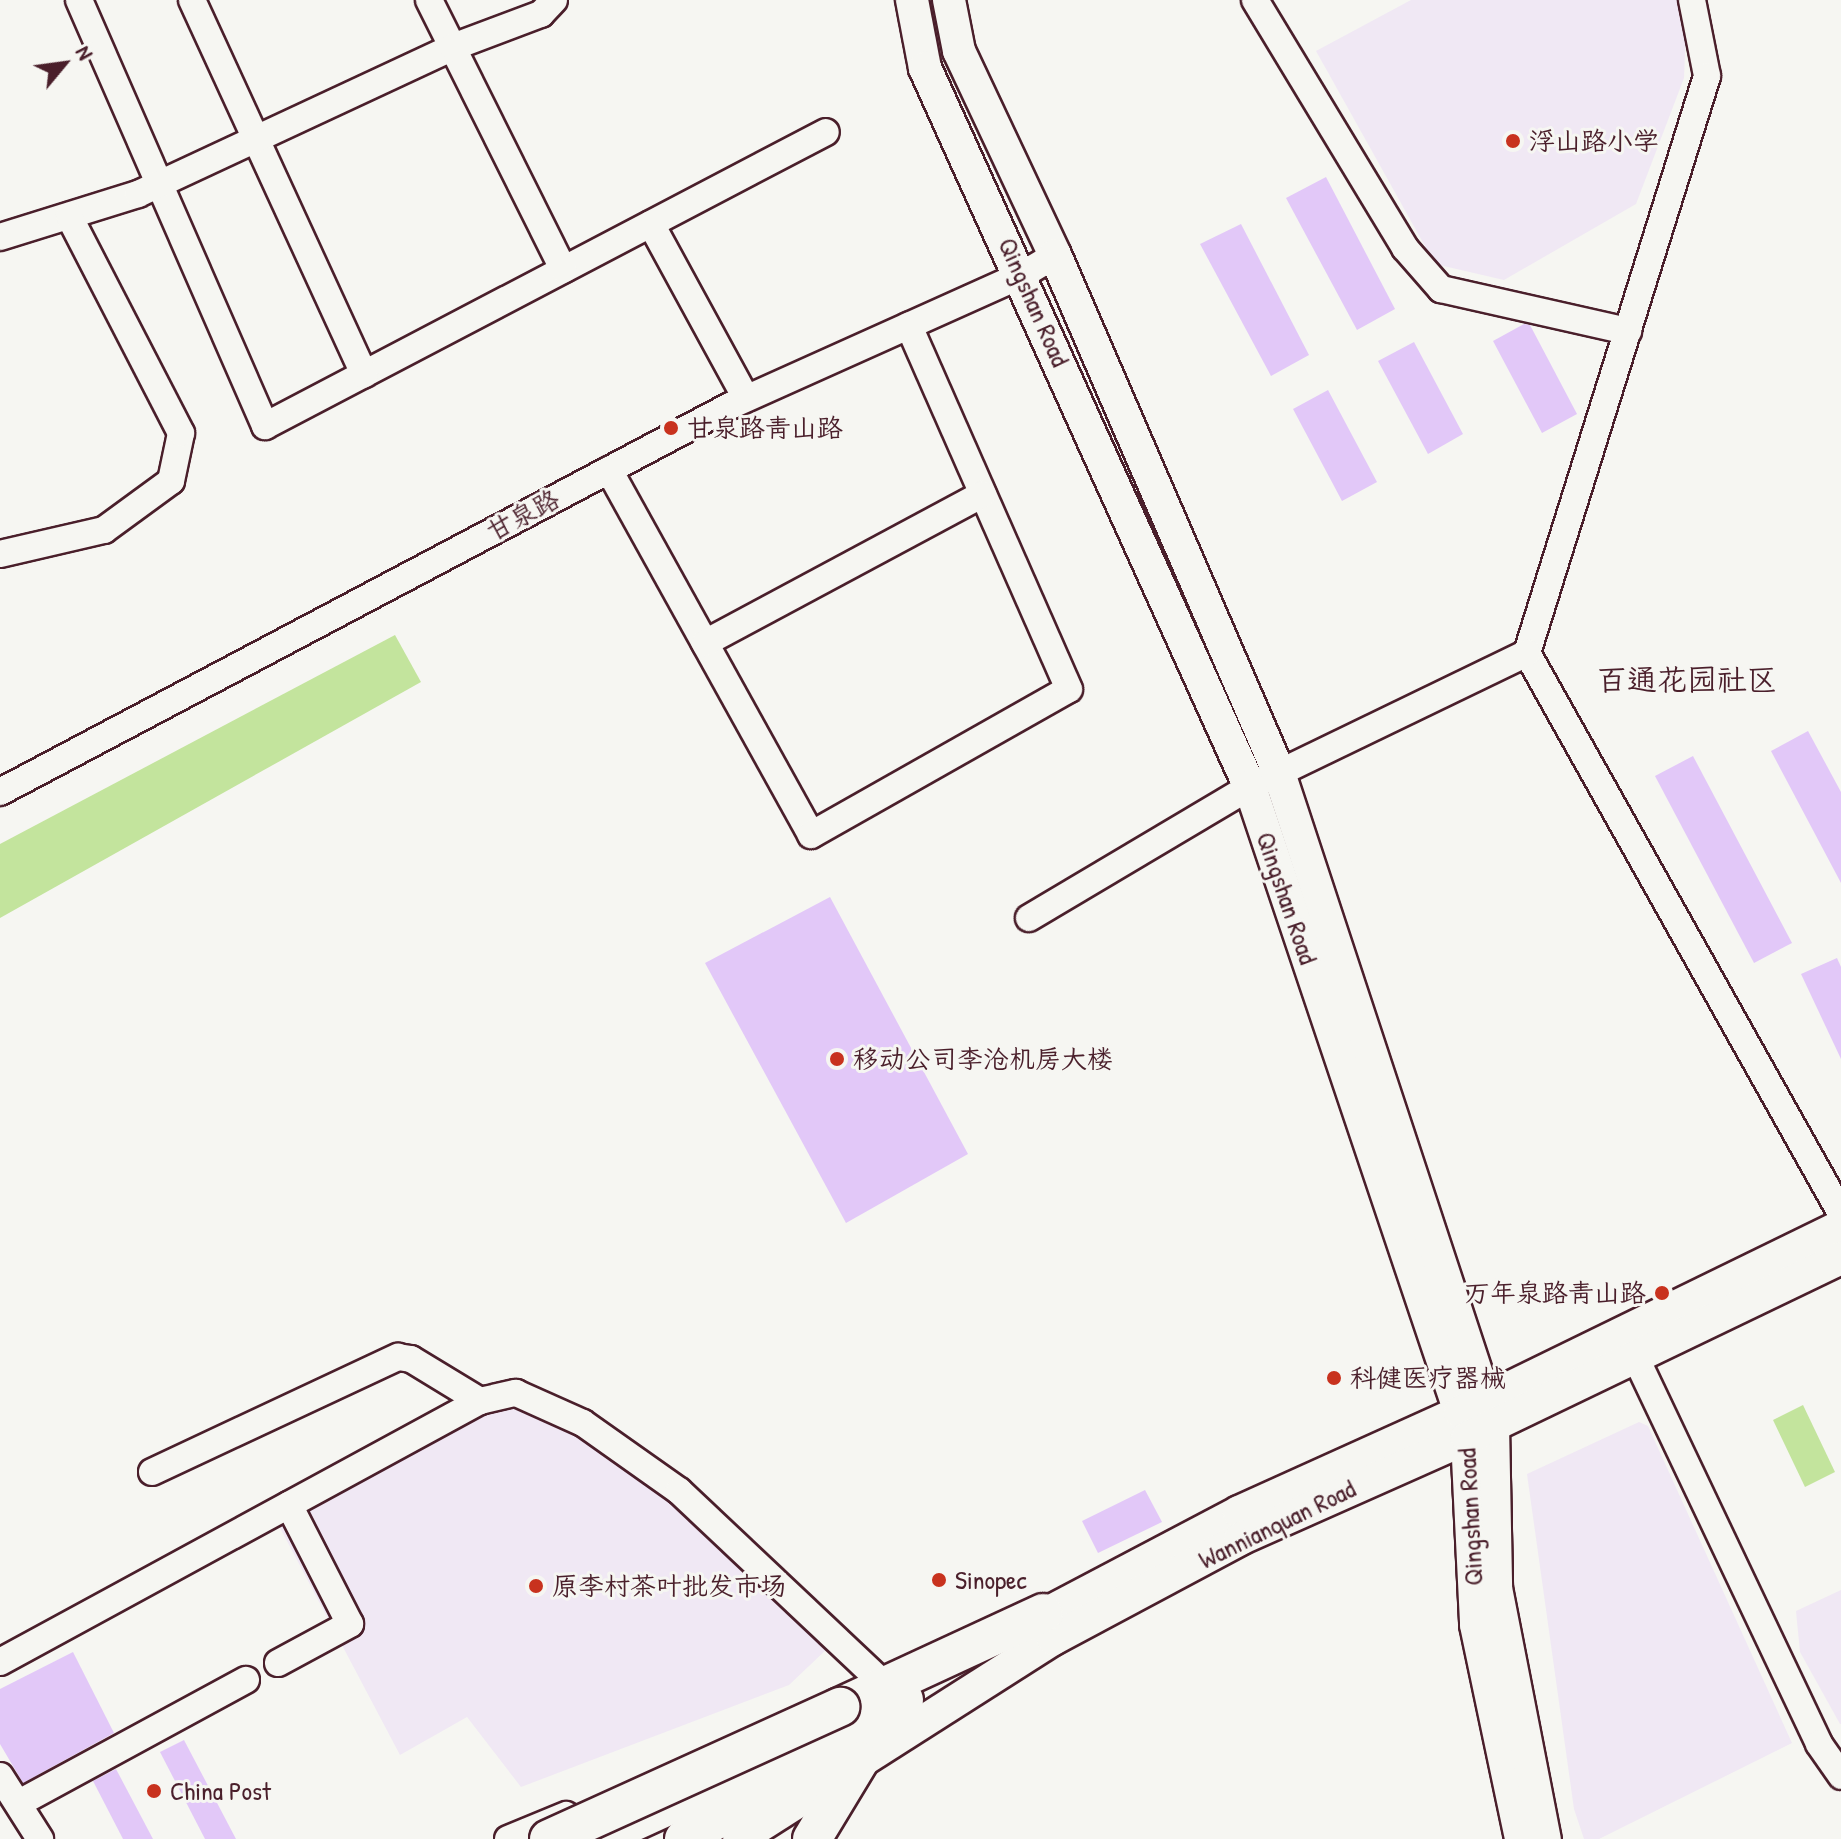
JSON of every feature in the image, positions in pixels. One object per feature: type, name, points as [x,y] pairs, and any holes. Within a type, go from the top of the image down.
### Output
[{"type":"highway","points":[[549,1839],[840,1707],[895,1693],[1043,1613]]},
{"type":"highway","points":[[684,1839],[856,1736],[895,1693]]},
{"type":"highway","points":[[812,1839],[859,1761]]},
{"type":"main road","name":"Qingshan Road","points":[[912,0],[925,68],[1022,275],[1250,787],[1476,1418],[1476,1625],[1521,1839]]},
{"type":"main road","name":"Qingshan Road","points":[[949,0],[959,51],[1055,255],[1279,773],[1476,1418],[1496,1588],[1545,1839]]},
{"type":"main road","name":"Wannianquan Road","points":[[739,1839],[1066,1631],[1841,1226]]},
{"type":"main road","name":"Wannianquan Road","points":[[1043,1613],[1239,1512],[1635,1356],[1841,1258]]},
{"type":"main road","points":[[603,1839],[793,1752],[895,1693]]},
{"type":"street","points":[[79,0],[265,426],[826,132]]},
{"type":"street","points":[[192,0],[364,374]]},
{"type":"street","points":[[429,0],[563,269]]},
{"type":"street","points":[[0,237],[159,184],[453,47],[541,14],[554,0]]},
{"type":"street","points":[[1255,0],[1405,248],[1441,289],[1628,331]]},
{"type":"street","points":[[1692,0],[1707,76],[1527,653],[1841,1213]]},
{"type":"street","points":[[0,554],[104,530],[171,481],[181,433],[69,216]]},
{"type":"street","points":[[651,224],[746,398]]},
{"type":"street","name":"甘泉路","points":[[0,792],[746,398],[1022,275],[1055,255]]},
{"type":"street","points":[[609,470],[811,835],[1069,689],[909,326]]},
{"type":"street","points":[[705,643],[983,494]]},
{"type":"street","points":[[1029,918],[1250,787],[1527,653]]},
{"type":"street","points":[[1635,1356],[1819,1744],[1841,1776]]},
{"type":"street","points":[[152,1472],[398,1357],[411,1359],[480,1401]]},
{"type":"street","points":[[0,1662],[480,1401],[516,1393],[607,1440],[679,1491],[895,1693]]},
{"type":"street","points":[[278,1663],[350,1624],[289,1505]]},
{"type":"street","points":[[21,1802],[246,1680]]},
{"type":"street","points":[[508,1839],[762,1728],[840,1707]]},
{"type":"street","points":[[0,1776],[21,1802],[40,1839]]},
{"type":"shaded area","name":"浮山路小学","points":[[1411,0],[1687,0],[1684,78],[1636,204],[1504,280],[1435,264],[1316,51]]},
{"type":"shaded area","name":"原李村茶叶批发市场","points":[[518,1405],[549,1416],[658,1490],[829,1647],[789,1685],[521,1787],[467,1717],[400,1755],[278,1524],[496,1408]]},
{"type":"shaded area","points":[[1639,1422],[1648,1426],[1792,1743],[1599,1839],[1584,1839],[1574,1809],[1527,1474]]},
{"type":"shaded area","points":[[1841,1590],[1840,1724],[1800,1652],[1796,1611]]},
{"type":"green space","points":[[395,635],[421,682],[0,918],[0,844]]},
{"type":"green space","points":[[1803,1405],[1835,1472],[1805,1487],[1773,1420]]},
{"type":"building","points":[[1326,177],[1395,309],[1357,330],[1286,198]]},
{"type":"building","points":[[1241,224],[1309,355],[1271,376],[1200,244]]},
{"type":"building","points":[[1524,324],[1530,325],[1577,414],[1542,433],[1493,341]]},
{"type":"building","points":[[1414,342],[1463,434],[1428,454],[1378,361]]},
{"type":"building","points":[[1328,390],[1377,482],[1342,501],[1293,409]]},
{"type":"building","points":[[1808,731],[1841,792],[1841,883],[1771,751]]},
{"type":"building","points":[[1693,756],[1792,943],[1754,963],[1655,776]]},
{"type":"building","name":"移动公司李沧机房大楼","points":[[830,897],[968,1154],[846,1223],[705,963]]},
{"type":"building","points":[[1837,958],[1841,967],[1841,1059],[1801,974]]},
{"type":"building","points":[[1145,1490],[1162,1522],[1098,1553],[1082,1521]]},
{"type":"building","points":[[73,1652],[114,1733],[23,1783],[0,1744],[0,1689]]},
{"type":"building","points":[[184,1740],[236,1839],[205,1839],[160,1752]]},
{"type":"building","points":[[116,1769],[153,1839],[123,1839],[93,1781]]},
{"type":"place","name":"浮山路小学","points":[[1513,141]]},
{"type":"place","name":"甘泉路青山路","points":[[671,428]]},
{"type":"place","name":"移动公司李沧机房大楼","points":[[837,1059]]},
{"type":"place","name":"万年泉路青山路","points":[[1662,1293]]},
{"type":"place","name":"科健医疗器械","points":[[1334,1378]]},
{"type":"place","name":"Sinopec","points":[[939,1580]]},
{"type":"place","name":"原李村茶叶批发市场","points":[[536,1586]]},
{"type":"place","name":"China Post","points":[[154,1791]]},
{"type":"district","name":"百通花园社区","points":[[1687,679]]}]
